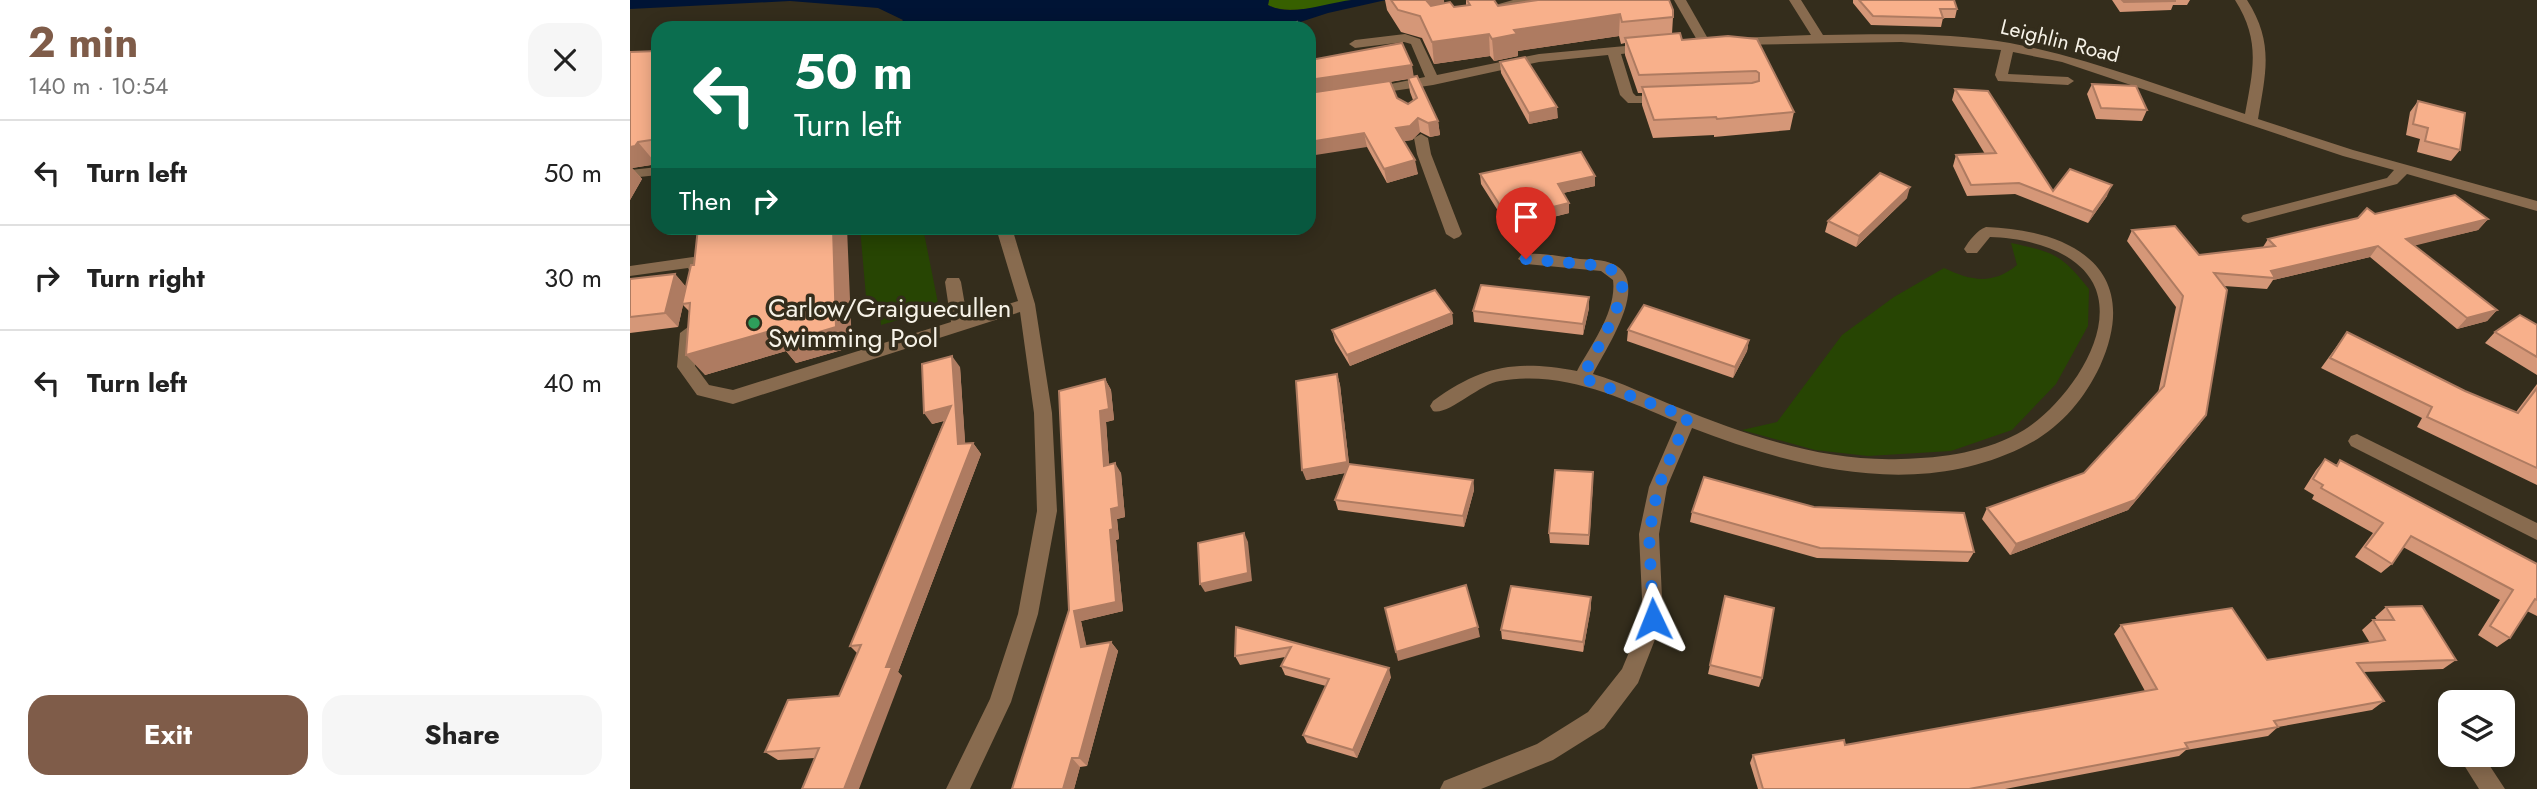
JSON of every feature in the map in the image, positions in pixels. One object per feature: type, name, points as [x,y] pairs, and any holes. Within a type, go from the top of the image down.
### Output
[{"type":"street","points":[[1461,15],[1528,0]]},
{"type":"street","name":"Leighlin Road","points":[[1680,0],[1698,44],[1818,37],[1947,40],[2008,46],[2065,59],[2404,169],[2537,206]]},
{"type":"street","points":[[1796,0],[1818,37]]},
{"type":"street","points":[[2241,0],[2259,30],[2261,58],[2251,121]]},
{"type":"street","points":[[1355,44],[1405,38],[1416,42],[1433,81]]},
{"type":"street","points":[[2008,46],[2001,75],[2003,78],[2068,81]]},
{"type":"street","points":[[1352,96],[1402,93],[1433,81],[1539,58],[1665,47]]},
{"type":"street","points":[[1613,50],[1627,95],[1633,100],[1681,98]]},
{"type":"street","points":[[1421,138],[1424,155],[1454,234]]},
{"type":"street","points":[[2248,218],[2392,181],[2404,169]]},
{"type":"street","points":[[630,174],[651,172]]},
{"type":"street","points":[[1439,406],[1484,378],[1516,373],[1567,374],[1775,451],[1820,462],[1863,466],[1944,462],[1979,456],[2015,443],[2049,421],[2074,397],[2094,360],[2104,327],[2106,301],[2101,283],[2095,274],[2077,257],[2059,247],[2032,237],[1986,232],[1972,249]]},
{"type":"street","points":[[958,789],[1000,702],[1028,614],[1047,511],[1043,413],[1027,304],[1006,235]]},
{"type":"street","points":[[1526,259],[1604,266],[1614,271],[1623,282],[1622,298],[1582,378]]},
{"type":"street","points":[[630,271],[693,262],[700,276],[692,312],[686,367],[703,390],[733,397],[1027,304]]},
{"type":"street","points":[[953,282],[960,326]]},
{"type":"street","points":[[1452,789],[1545,752],[1596,720],[1630,676],[1653,619],[1649,534],[1658,487],[1688,417]]},
{"type":"street","points":[[2357,441],[2537,532]]},
{"type":"street","points":[[2477,767],[2493,789]]},
{"type":"green space","points":[[1269,0],[1351,0],[1321,7],[1286,10],[1268,5]]},
{"type":"green space","points":[[861,235],[924,235],[939,308],[881,325],[880,315],[868,319]]},
{"type":"green space","points":[[2011,243],[2056,256],[2071,268],[2089,289],[2088,326],[2056,384],[2012,430],[1951,451],[1868,456],[1815,450],[1742,430],[1777,422],[1842,335],[1894,297],[1944,268],[1973,278],[1999,276],[2017,265]]},
{"type":"water","points":[[630,0],[1269,0],[1268,5],[1277,9],[1298,10],[1352,0],[1386,0],[1303,21],[902,21],[878,8],[790,1],[630,9]]},
{"type":"building","points":[[1391,0],[1426,0],[1431,6],[1450,2],[1454,7],[1470,5],[1467,0],[1494,0],[1498,6],[1538,0],[1669,0],[1673,17],[1622,22],[1620,14],[1514,30],[1517,34],[1492,39],[1489,34],[1432,42],[1420,16],[1398,10]]},
{"type":"building","points":[[1859,0],[1954,0],[1957,9],[1940,9],[1943,18],[1873,16]]},
{"type":"building","points":[[2122,0],[2175,0],[2175,1],[2124,2]]},
{"type":"building","points":[[1680,33],[1682,40],[1728,36],[1757,39],[1794,112],[1717,119],[1654,120],[1642,87],[1759,81],[1759,73],[1756,71],[1639,75],[1625,38]]},
{"type":"building","points":[[1402,43],[1412,65],[1316,79],[1316,59]]},
{"type":"building","points":[[651,51],[651,140],[638,142],[630,147],[630,52]]},
{"type":"building","points":[[1525,57],[1557,107],[1529,113],[1500,62]]},
{"type":"building","points":[[1417,76],[1438,121],[1428,123],[1418,118],[1410,126],[1396,128],[1415,160],[1384,169],[1364,133],[1316,141],[1316,92],[1390,81],[1397,98],[1408,104],[1417,98],[1408,78]]},
{"type":"building","points":[[2092,84],[2136,86],[2147,110],[2101,108]]},
{"type":"building","points":[[1955,89],[1988,91],[2053,191],[2070,169],[2112,185],[2093,212],[2019,183],[1971,185],[1956,155],[1996,153]]},
{"type":"building","points":[[2418,101],[2465,113],[2460,150],[2425,141],[2428,128],[2413,124]]},
{"type":"building","points":[[1581,152],[1595,176],[1558,184],[1569,203],[1508,218],[1480,174]]},
{"type":"building","points":[[1880,173],[1910,187],[1859,236],[1828,221]]},
{"type":"building","points":[[2455,195],[2488,219],[2406,239],[2497,310],[2467,318],[2378,246],[2271,271],[2275,278],[2214,273],[2227,290],[2206,415],[2135,500],[2016,544],[1987,508],[2084,473],[2164,386],[2183,296],[2132,230],[2175,226],[2199,255],[2275,246],[2268,239],[2358,218],[2367,208],[2375,214]]},
{"type":"building","points":[[697,235],[833,235],[836,327],[779,344],[774,330],[686,355],[690,303],[682,304],[691,265],[694,265]]},
{"type":"building","points":[[675,274],[665,313],[630,317],[630,279]]},
{"type":"building","points":[[1481,285],[1589,297],[1583,324],[1473,311]]},
{"type":"building","points":[[1435,290],[1452,313],[1347,355],[1332,330]]},
{"type":"building","points":[[1644,305],[1749,340],[1735,367],[1628,330]]},
{"type":"building","points":[[2520,315],[2537,325],[2537,357],[2495,332]]},
{"type":"building","points":[[2347,332],[2465,391],[2518,413],[2537,388],[2537,468],[2427,417],[2432,407],[2330,358]]},
{"type":"building","points":[[952,356],[958,444],[973,443],[886,667],[892,667],[844,789],[802,789],[819,748],[765,752],[788,700],[839,696],[861,645],[850,646],[951,406],[924,413],[922,364]]},
{"type":"building","points":[[1337,374],[1347,462],[1302,470],[1296,381]]},
{"type":"building","points":[[1105,379],[1109,409],[1100,411],[1104,466],[1115,463],[1119,507],[1111,509],[1113,529],[1110,530],[1116,602],[1074,611],[1081,647],[1111,642],[1079,758],[1072,758],[1063,789],[1012,789],[1069,610],[1059,391]]},
{"type":"building","points":[[2325,459],[2337,466],[2340,460],[2537,564],[2537,600],[2535,599],[2510,638],[2490,626],[2513,590],[2411,536],[2392,564],[2365,547],[2383,523],[2321,488],[2323,485],[2313,479]]},
{"type":"building","points":[[1349,464],[1473,480],[1463,516],[1335,500]]},
{"type":"building","points":[[1555,470],[1593,472],[1589,535],[1549,533]]},
{"type":"building","points":[[1704,477],[1814,507],[1964,513],[1974,552],[1820,548],[1692,512]]},
{"type":"building","points":[[1244,533],[1248,573],[1200,584],[1198,543]]},
{"type":"building","points":[[1466,585],[1478,627],[1396,652],[1385,608]]},
{"type":"building","points":[[1511,586],[1591,597],[1583,642],[1501,630]]},
{"type":"building","points":[[1725,596],[1774,608],[1762,678],[1710,665]]},
{"type":"building","points":[[2422,606],[2456,660],[2357,663],[2384,701],[2274,721],[2278,727],[2185,743],[2188,748],[1969,789],[1763,789],[1753,755],[1844,740],[1845,745],[2157,689],[2121,625],[2232,608],[2267,660],[2385,640],[2373,620],[2394,620],[2386,607]]},
{"type":"building","points":[[1236,627],[1389,668],[1353,750],[1303,735],[1329,679],[1281,666],[1291,647],[1235,656]]},
{"type":"place","name":"Carlow/Graiguecullen Swimming Pool","points":[[754,323]]},
{"type":"route","points":[[1526,259],[1604,266],[1614,271],[1623,282],[1622,298],[1582,378],[1595,380],[1688,417],[1658,487],[1649,534],[1653,619]]}]
